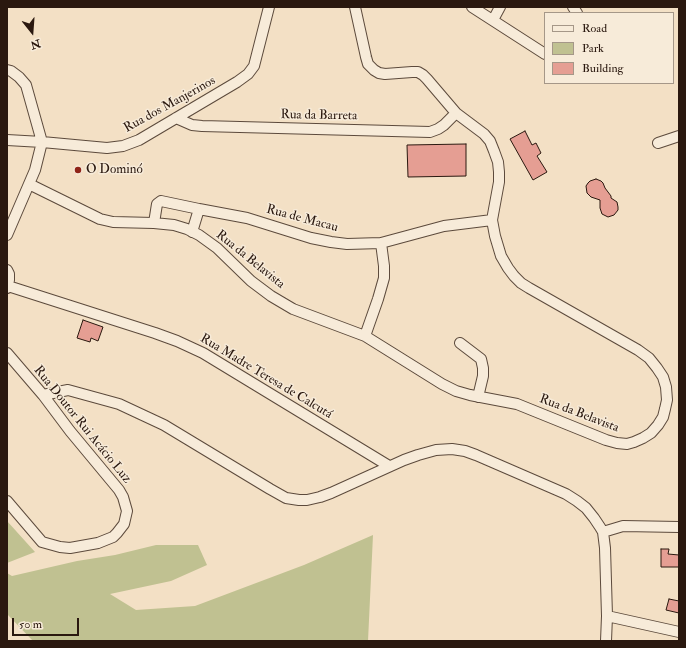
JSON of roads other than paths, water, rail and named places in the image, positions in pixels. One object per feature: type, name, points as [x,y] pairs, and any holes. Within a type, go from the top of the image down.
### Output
[{"type":"street","name":"Rua dos Manjerinos","points":[[7,140],[115,147],[139,140],[248,74],[254,66],[269,7]]},
{"type":"street","name":"Rua da Belavista","points":[[29,184],[100,219],[113,222],[174,225],[199,235],[217,248],[251,280],[272,296],[293,309],[365,336],[442,384],[456,391],[478,397],[516,404],[617,443],[627,444],[644,438],[651,433],[663,417],[667,400],[666,387],[663,377],[657,368],[649,358],[638,350],[529,288],[514,276],[501,256],[494,236],[492,220],[499,182],[499,172],[496,156],[490,141],[484,134],[456,113],[427,79],[418,72],[379,74],[374,70],[368,64],[355,7]]},
{"type":"street","points":[[472,7],[544,53]]},
{"type":"street","points":[[493,20],[500,7]]},
{"type":"street","points":[[7,70],[19,77],[26,85],[42,142],[35,170],[7,235]]},
{"type":"street","name":"Rua da Barreta","points":[[176,118],[192,125],[202,126],[430,132],[444,125],[456,113]]},
{"type":"street","points":[[658,144],[679,136]]},
{"type":"street","name":"Rua de Macau","points":[[154,223],[157,204],[161,201],[247,218],[311,238],[347,244],[381,243],[444,226],[492,220]]},
{"type":"street","points":[[192,232],[199,209]]},
{"type":"street","points":[[365,336],[384,278],[381,243]]},
{"type":"street","points":[[7,270],[9,274],[8,287]]},
{"type":"street","name":"Rua Madre Teresa de Calcutá","points":[[8,287],[155,333],[203,353],[389,466]]},
{"type":"street","points":[[460,344],[481,360],[483,376],[478,397]]},
{"type":"street","name":"Rua Doutor Rui Acácio Luz","points":[[7,353],[43,395],[70,431],[119,490],[124,497],[127,511],[124,524],[113,537],[98,543],[70,548],[42,542],[7,501]]},
{"type":"street","points":[[43,395],[68,390],[119,404],[164,425],[286,498],[307,500],[320,497],[389,466],[418,455],[436,450],[452,449],[465,451],[476,455],[566,494],[586,508],[603,532],[605,548],[607,616],[606,641]]},
{"type":"street","points":[[603,532],[623,526],[679,527]]},
{"type":"street","points":[[607,616],[679,632]]},
{"type":"place","name":"O Dominó","points":[[78,170]]}]
